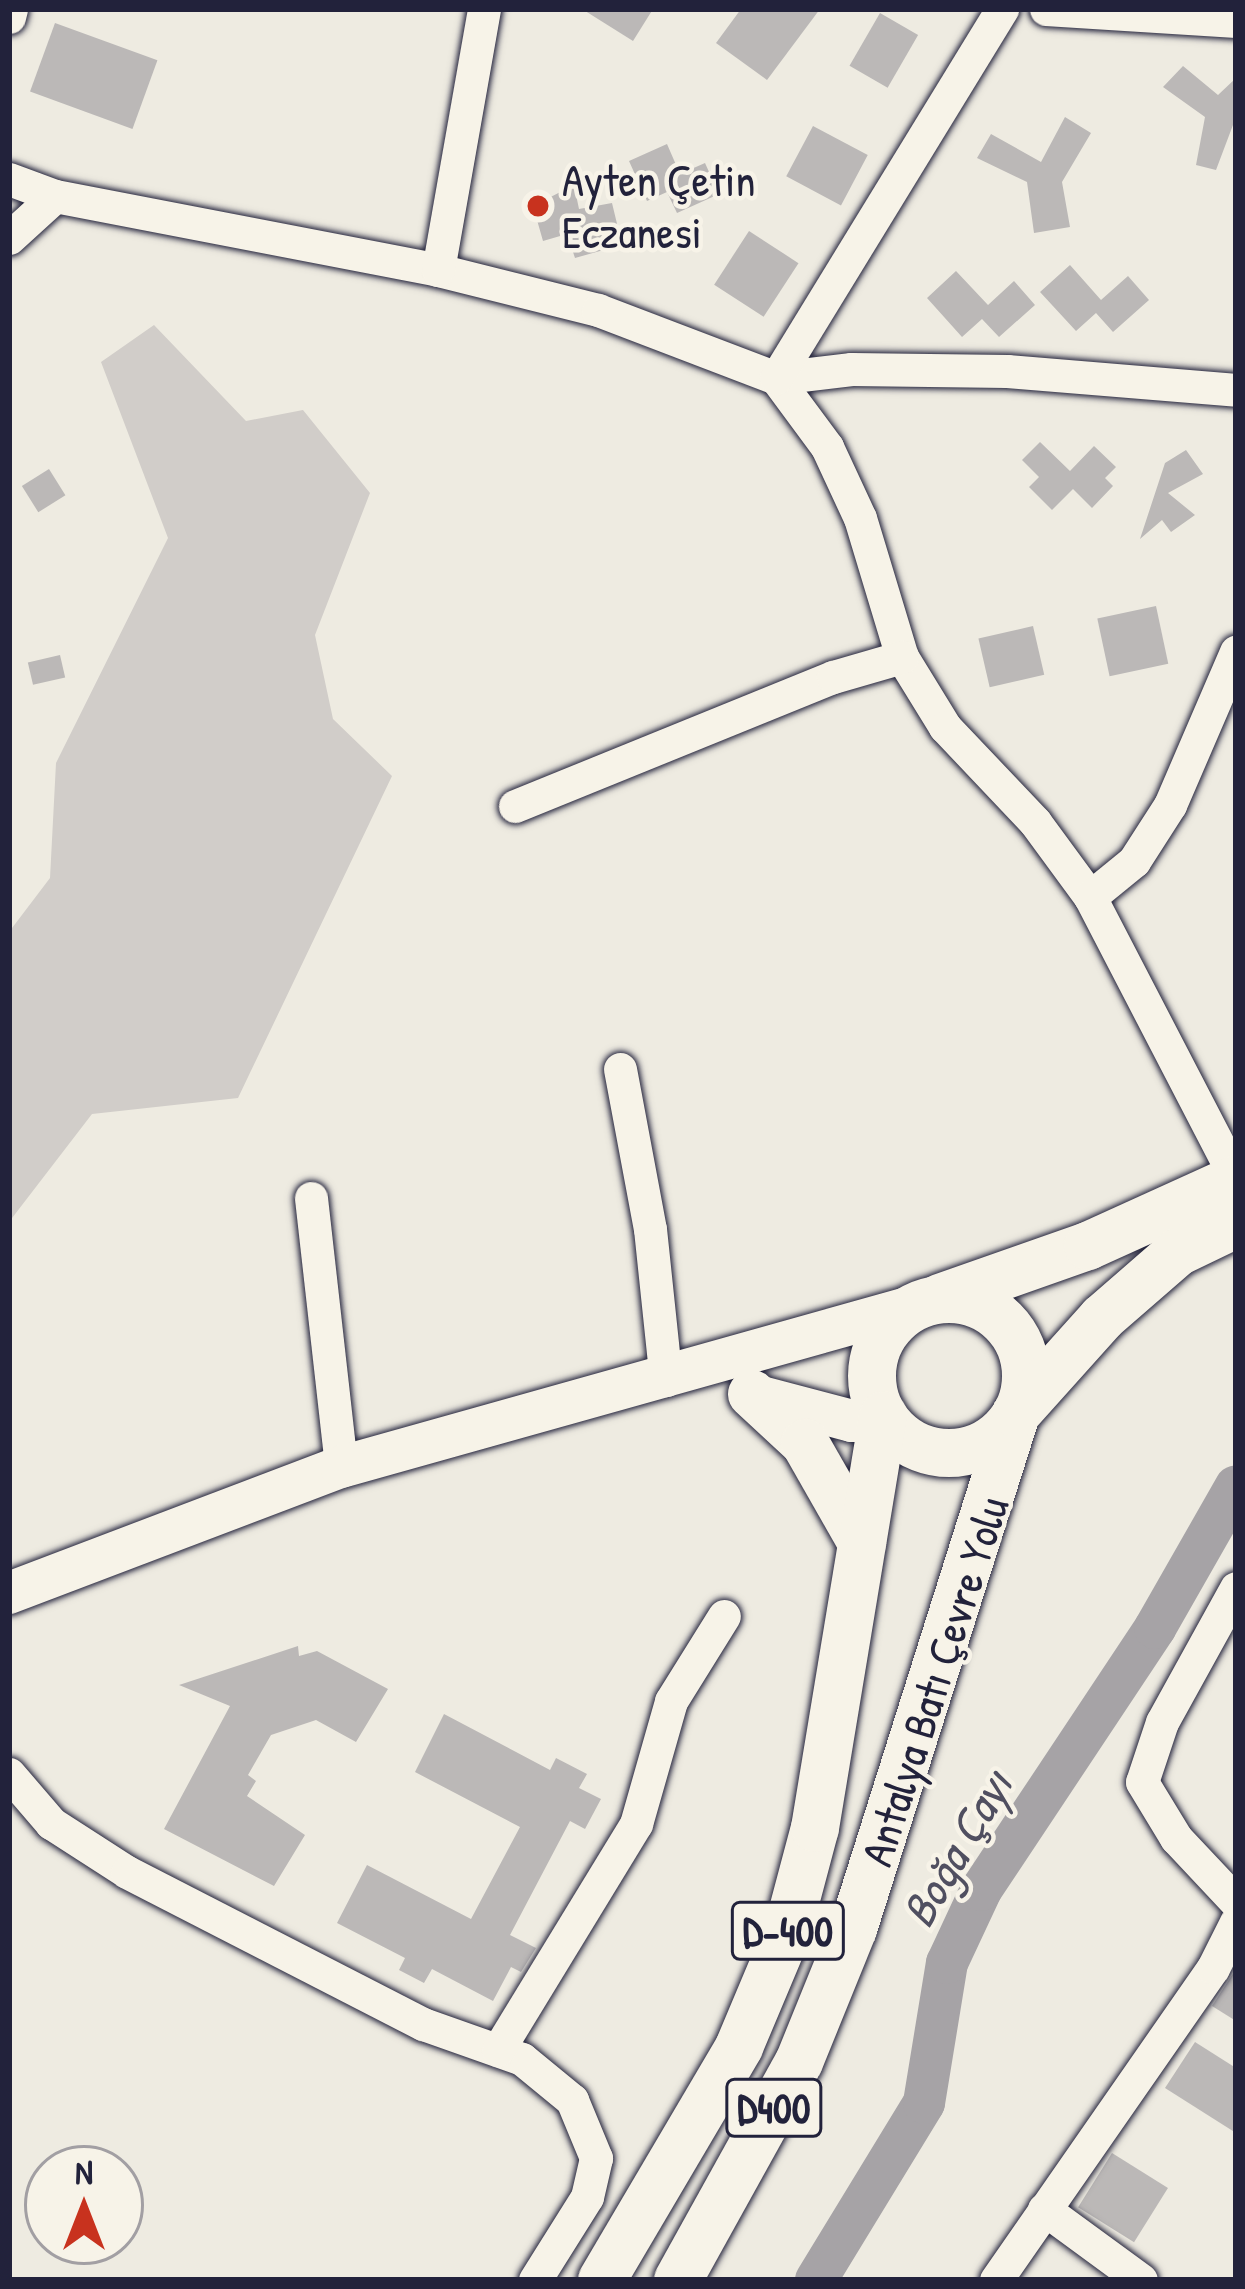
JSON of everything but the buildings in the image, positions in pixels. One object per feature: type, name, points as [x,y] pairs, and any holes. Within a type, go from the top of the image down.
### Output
[{"type":"highway","name":"D-400","points":[[602,2280],[739,2047],[787,1933],[815,1828],[883,1416],[872,1373],[882,1338],[912,1308],[1088,1246],[1236,1179]]},
{"type":"highway","name":"Antalya Batı Çevre Yolu","points":[[678,2280],[799,2062],[854,1929],[1016,1414],[1089,1332],[1178,1252],[1236,1224]]},
{"type":"highway","points":[[883,1416],[922,1448],[957,1452],[990,1441],[1016,1414],[1026,1374],[1008,1326],[984,1306],[936,1300]]},
{"type":"highway","points":[[752,1394],[805,1443],[862,1543]]},
{"type":"main road","points":[[9,1593],[341,1467],[666,1380],[936,1300]]},
{"type":"main road","points":[[666,1380],[752,1394],[852,1421],[883,1416]]},
{"type":"street","points":[[438,270],[484,9]]},
{"type":"street","points":[[776,378],[1002,9]]},
{"type":"street","points":[[1046,9],[1236,21]]},
{"type":"street","points":[[9,179],[55,196],[438,270],[598,310],[776,378],[851,369],[1007,371],[1236,390]]},
{"type":"street","points":[[9,238],[55,196]]},
{"type":"street","points":[[776,378],[827,447],[860,518],[902,657],[945,727],[1035,822],[1090,897],[1236,1179]]},
{"type":"street","points":[[1090,897],[1134,861],[1170,805],[1236,652]]},
{"type":"street","points":[[515,806],[833,677],[902,657]]},
{"type":"street","points":[[620,1069],[650,1229],[666,1380]]},
{"type":"street","points":[[311,1198],[341,1467]]},
{"type":"street","points":[[1236,1588],[1162,1722],[1142,1782],[1176,1838],[1236,1902]]},
{"type":"street","points":[[498,2050],[636,1824],[671,1700],[724,1616]]},
{"type":"street","points":[[9,1774],[51,1822],[128,1872],[423,2024],[522,2059],[572,2100],[594,2145],[587,2197],[535,2280]]},
{"type":"street","points":[[996,2280],[1213,1968],[1236,1922]]},
{"type":"street","points":[[1044,2209],[1141,2280]]},
{"type":"shaded area","points":[[154,325],[246,421],[303,410],[370,493],[315,635],[333,719],[392,776],[238,1098],[92,1114],[9,1222],[9,932],[50,878],[56,763],[168,538],[101,362]]},
{"type":"waterway","name":"Boğa Çayı","points":[[816,2280],[924,2103],[947,1963],[981,1890],[1155,1628],[1236,1486]]},
{"type":"place","name":"Ayten Çetin Eczanesi","points":[[538,206]]}]
